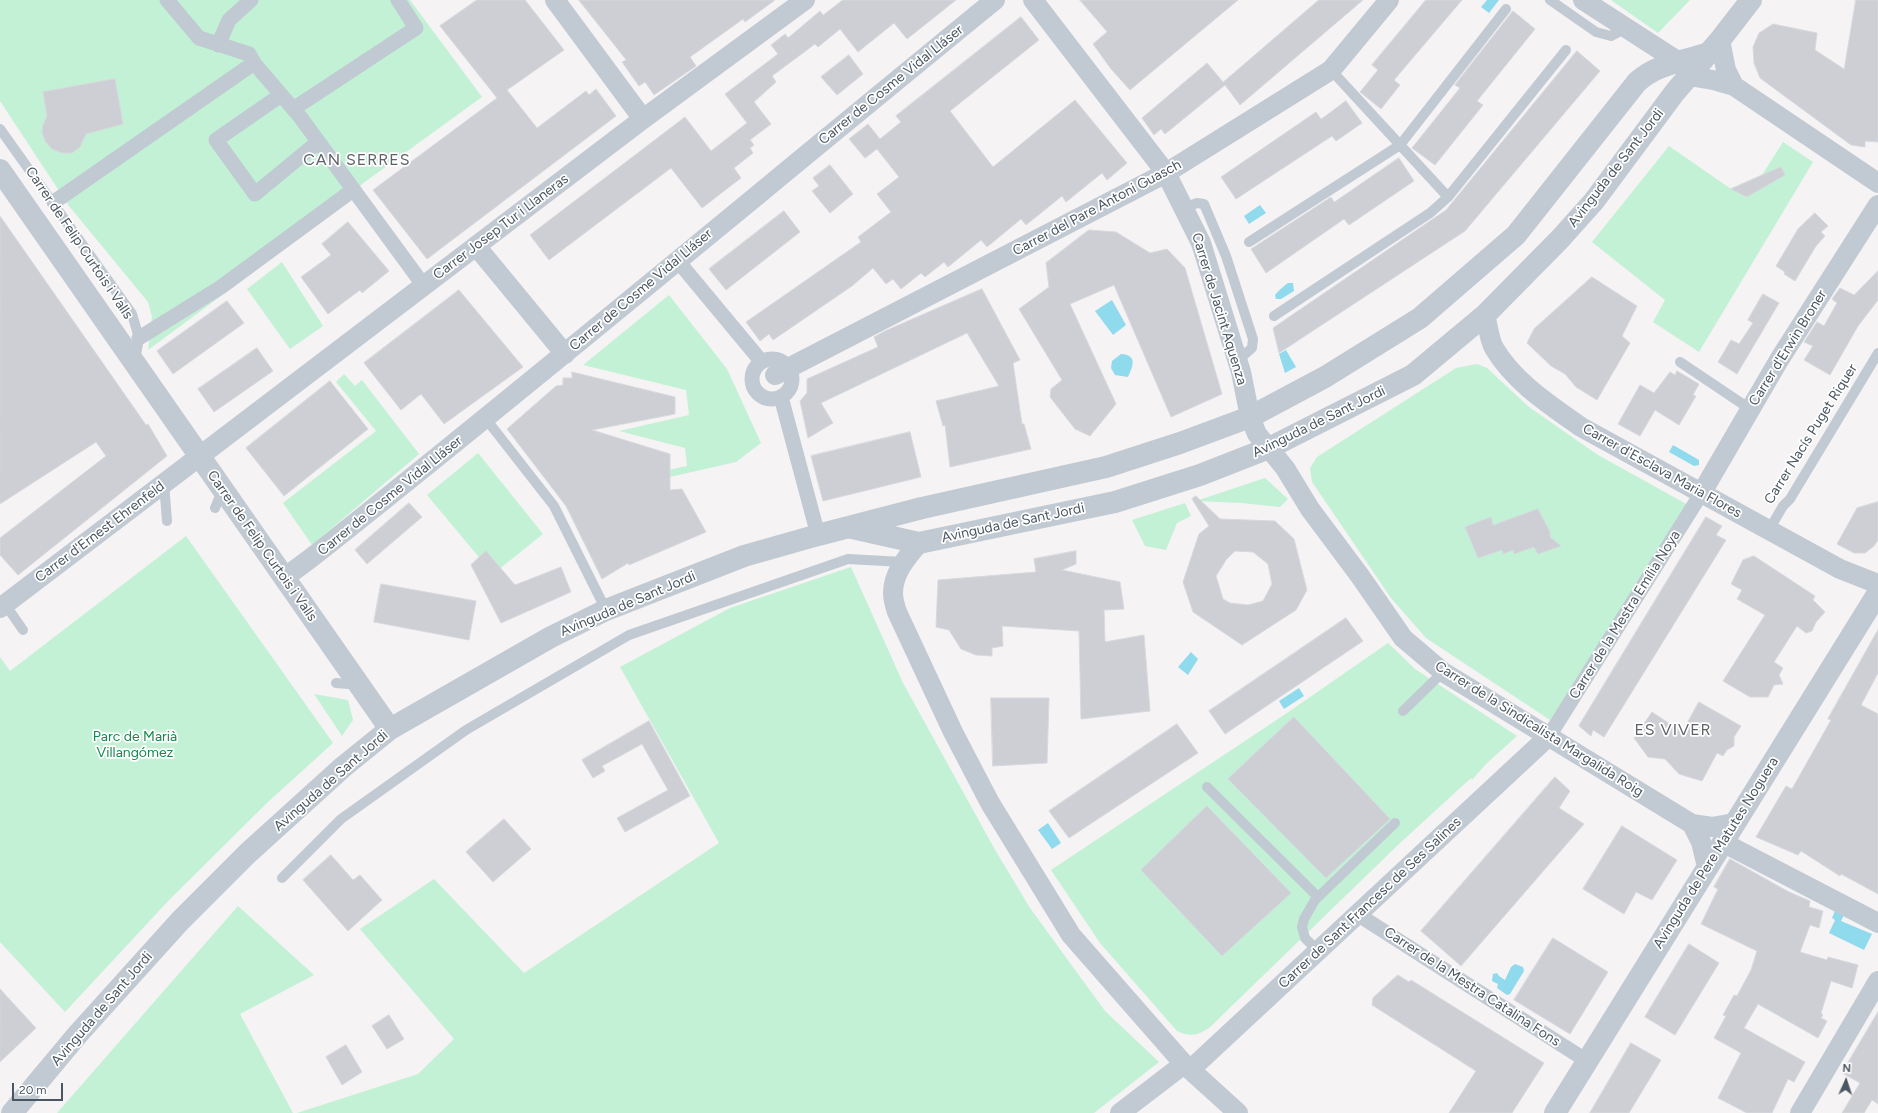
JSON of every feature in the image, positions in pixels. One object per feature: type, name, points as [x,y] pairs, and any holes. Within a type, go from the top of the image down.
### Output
[{"type":"street","points":[[167,0],[198,38],[249,54],[254,63],[318,142],[424,286]]},
{"type":"street","points":[[218,45],[229,20],[251,0]]},
{"type":"street","points":[[292,109],[416,28],[398,0]]},
{"type":"street","points":[[555,0],[643,119]]},
{"type":"street","name":"Carrer Josep Tur i Llaneras","points":[[199,455],[225,438],[643,119],[805,0]]},
{"type":"street","name":"Carrer de Cosme Vidal Lláser","points":[[284,578],[486,419],[677,260],[995,0]]},
{"type":"street","name":"Carrer de Jacint Aquenza","points":[[1033,0],[1166,173],[1201,243],[1237,361],[1250,416],[1257,434],[1269,448]]},
{"type":"street","name":"Carrer del Pare Antoni Guasch","points":[[782,371],[1166,173],[1331,70],[1389,0]]},
{"type":"street","points":[[1583,0],[1626,28],[1681,77],[1713,80],[1734,86],[1878,183]]},
{"type":"street","name":"Avinguda de Sant Jordi","points":[[848,528],[919,543],[1115,502],[1200,475],[1269,448],[1413,375],[1485,315],[1560,239],[1594,201],[1681,77],[1714,47],[1751,0]]},
{"type":"street","points":[[1714,47],[1734,86]]},
{"type":"street","points":[[54,202],[254,63]]},
{"type":"street","name":"Avinguda de Sant Jordi","points":[[12,1113],[78,1034],[180,921],[248,853],[343,767],[390,729],[551,637],[606,610],[744,556],[922,508],[1106,467],[1180,443],[1250,416],[1325,377],[1420,318],[1516,235],[1637,82],[1646,74],[1657,68],[1681,77]]},
{"type":"street","points":[[280,95],[216,140],[254,194],[318,142]]},
{"type":"street","name":"Carrer de Felip Curtois i Valls","points":[[0,170],[199,455],[219,498],[284,578],[346,682],[390,729]]},
{"type":"street","points":[[139,338],[221,287],[353,190]]},
{"type":"street","name":"Carrer d'Erwin Broner","points":[[1701,494],[1779,360],[1878,205]]},
{"type":"street","points":[[476,246],[565,354]]},
{"type":"street","points":[[677,260],[761,361]]},
{"type":"street","name":"Carrer d'Esclava Maria Flores","points":[[1485,315],[1494,347],[1517,377],[1550,405],[1581,427],[1840,569],[1878,584]]},
{"type":"street","points":[[771,358],[781,360],[782,371],[793,378],[790,390],[781,397],[774,400],[766,398],[759,395],[754,389],[751,382],[752,374],[755,367],[761,361],[771,358]]},
{"type":"street","points":[[781,397],[818,535]]},
{"type":"street","name":"Carrer de la Sindicalista Margalida Roig","points":[[1269,448],[1285,468],[1310,510],[1360,576],[1403,638],[1442,672],[1692,824],[1712,827],[1734,823]]},
{"type":"street","name":"Carrer d'Ernest Ehrenfeld","points":[[2,604],[164,483],[199,455]]},
{"type":"street","name":"Carrer de la Mestra Emília Noya","points":[[1549,736],[1701,494]]},
{"type":"street","points":[[919,543],[903,562],[897,575],[893,594],[897,612],[943,712],[990,803],[1071,935],[1187,1067],[1238,1113]]},
{"type":"street","name":"Avinguda de Pere Matutes Noguera","points":[[1555,1113],[1878,593]]},
{"type":"street","name":"Carrer de Sant Francesc de Ses Salines","points":[[1120,1113],[1187,1067],[1318,951],[1549,736]]},
{"type":"street","points":[[1692,824],[1701,842],[1707,867]]},
{"type":"street","points":[[1722,842],[1878,923]]},
{"type":"street","name":"Carrer de la Mestra Catalina Fons","points":[[1357,914],[1587,1061]]},
{"type":"street","points":[[1800,1113],[1878,981]]},
{"type":"lane","points":[[1550,0],[1596,32],[1611,36],[1626,28]]},
{"type":"lane","points":[[1249,242],[1400,145],[1506,9]]},
{"type":"lane","points":[[1274,316],[1430,213],[1448,197],[1566,50]]},
{"type":"lane","points":[[1331,70],[1448,197]]},
{"type":"lane","name":"Carrer de Felip Curtois i Valls","points":[[0,129],[54,202],[132,314],[139,338],[135,364]]},
{"type":"lane","name":"Carrer Nacís Puget Riquer","points":[[1769,530],[1783,506],[1790,499],[1878,353]]},
{"type":"lane","points":[[1680,362],[1750,409]]},
{"type":"lane","points":[[486,419],[554,506],[606,610]]},
{"type":"lane","points":[[164,483],[166,521]]},
{"type":"lane","points":[[282,878],[341,819],[466,730],[629,635],[848,559],[903,562]]},
{"type":"lane","points":[[2,604],[23,630]]},
{"type":"lane","points":[[1403,711],[1442,672]]},
{"type":"lane","points":[[1207,787],[1318,897]]},
{"type":"lane","points":[[1318,951],[1305,938],[1302,927],[1304,919],[1318,897],[1395,823]]},
{"type":"green space","points":[[0,0],[410,0],[482,97],[362,184],[348,202],[148,350],[152,317],[148,302],[69,206],[0,101]]},
{"type":"green space","points":[[1611,0],[1690,0],[1658,33]]},
{"type":"green space","points":[[1783,142],[1813,162],[1699,352],[1653,322],[1665,300],[1592,242],[1669,146],[1731,189],[1762,175]]},
{"type":"green space","points":[[282,262],[323,326],[290,349],[247,289]]},
{"type":"green space","points":[[669,295],[727,369],[761,443],[736,462],[639,484],[620,480],[687,466],[685,448],[619,431],[689,415],[686,390],[583,365]]},
{"type":"green space","points":[[1477,364],[1487,368],[1529,407],[1598,455],[1688,505],[1550,720],[1426,638],[1391,598],[1312,482],[1310,468],[1317,457],[1456,368]]},
{"type":"green space","points":[[344,374],[355,386],[362,380],[419,454],[312,545],[283,503],[376,431],[336,382]]},
{"type":"green space","points":[[478,453],[543,534],[493,574],[427,495]]},
{"type":"green space","points":[[1265,478],[1288,499],[1280,507],[1241,503],[1196,501]]},
{"type":"green space","points":[[1185,503],[1191,516],[1177,523],[1166,550],[1145,546],[1132,520]]},
{"type":"green space","name":"Parc de Marià Villangómez","points":[[186,536],[333,743],[268,802],[170,899],[65,1012],[0,942],[0,657],[10,671]]},
{"type":"green space","points":[[851,567],[903,683],[994,848],[1030,908],[1105,1011],[1159,1062],[1094,1113],[297,1113],[418,1074],[454,1039],[360,929],[434,879],[524,973],[719,843],[620,667],[730,608]]},
{"type":"green space","points":[[1388,643],[1415,669],[1517,736],[1487,763],[1472,780],[1471,778],[1399,844],[1209,1028],[1193,1035],[1177,1031],[1100,943],[1051,870],[1287,713]]},
{"type":"green space","points":[[314,694],[348,700],[353,720],[342,736]]},
{"type":"green space","points":[[238,906],[314,975],[240,1014],[293,1113],[57,1113]]},
{"type":"water","points":[[1487,0],[1499,0],[1489,13],[1481,7]]},
{"type":"water","points":[[1260,205],[1266,213],[1249,224],[1244,216]]},
{"type":"water","points":[[1288,283],[1293,283],[1294,291],[1281,299],[1276,299],[1275,295]]},
{"type":"water","points":[[1112,300],[1126,325],[1113,335],[1095,311]]},
{"type":"water","points":[[1286,350],[1296,367],[1285,373],[1279,354]]},
{"type":"water","points":[[1121,354],[1130,357],[1133,362],[1128,377],[1115,375],[1111,368],[1112,361]]},
{"type":"water","points":[[1673,445],[1699,460],[1699,465],[1694,466],[1669,452]]},
{"type":"water","points":[[1191,652],[1198,659],[1188,675],[1178,667]]},
{"type":"water","points":[[1299,688],[1304,696],[1284,709],[1279,701]]},
{"type":"water","points":[[1048,823],[1061,843],[1052,849],[1038,830]]},
{"type":"water","points":[[1835,911],[1844,915],[1841,921],[1872,934],[1864,950],[1829,933],[1835,920],[1832,918]]},
{"type":"water","points":[[1515,964],[1523,967],[1524,971],[1510,994],[1507,995],[1497,988],[1498,984],[1492,981],[1493,974],[1497,973],[1505,980],[1511,967]]},
{"type":"building","points":[[477,0],[525,0],[564,50],[507,90],[537,128],[586,91],[589,95],[596,89],[616,116],[427,259],[373,190],[497,98],[440,26]]},
{"type":"building","points":[[579,0],[775,0],[745,22],[743,19],[690,57],[696,66],[654,95],[645,82],[639,86],[622,62],[626,60]]},
{"type":"building","points":[[843,0],[956,0],[907,39],[894,23],[858,52],[840,29],[818,47],[815,44],[772,76],[776,82],[754,102],[771,124],[750,140],[754,145],[750,148],[753,153],[734,168],[741,178],[702,208],[671,168],[549,260],[530,235],[685,117],[711,151],[747,123],[725,94],[778,54],[771,45],[785,34],[788,38],[820,11],[823,15]]},
{"type":"building","points":[[1080,0],[1238,0],[1130,90],[1111,69],[1093,44],[1107,32]]},
{"type":"building","points":[[1319,0],[1363,0],[1240,105],[1225,85],[1165,134],[1161,129],[1154,135],[1142,118],[1207,63],[1223,82]]},
{"type":"building","points":[[1426,0],[1462,0],[1394,80],[1400,85],[1381,109],[1360,92],[1378,70],[1372,65]]},
{"type":"building","points":[[1856,0],[1878,0],[1878,142],[1865,141],[1865,147],[1851,145],[1760,78],[1754,63],[1753,47],[1759,33],[1773,24],[1817,33],[1815,50],[1844,69]]},
{"type":"building","points":[[1513,11],[1535,29],[1477,101],[1483,105],[1435,165],[1412,148],[1460,88],[1455,85]]},
{"type":"building","points":[[1021,17],[1039,40],[950,111],[993,167],[1075,100],[1127,163],[1107,180],[1102,173],[1066,202],[1062,196],[1026,225],[1021,219],[987,247],[981,240],[948,267],[944,262],[925,277],[921,273],[901,289],[893,279],[886,284],[873,268],[852,286],[773,340],[769,334],[760,341],[746,322],[861,242],[858,237],[891,212],[877,194],[899,177],[877,149],[865,158],[849,139],[868,124],[880,139],[901,122],[896,116]]},
{"type":"building","points":[[1577,51],[1600,71],[1465,231],[1279,353],[1273,328],[1446,210]]},
{"type":"building","points":[[849,55],[863,74],[837,95],[821,77]]},
{"type":"building","points":[[115,79],[123,124],[86,134],[80,147],[72,153],[62,153],[52,149],[45,141],[42,132],[47,116],[43,92]]},
{"type":"building","points":[[1346,101],[1362,123],[1336,141],[1332,136],[1236,199],[1221,177],[1316,112],[1321,119]]},
{"type":"building","points":[[1399,158],[1414,181],[1349,225],[1344,219],[1266,273],[1251,249],[1331,197],[1334,202]]},
{"type":"building","points":[[830,165],[853,194],[830,213],[812,191],[819,186],[813,178]]},
{"type":"building","points":[[1781,167],[1785,175],[1747,197],[1731,189]]},
{"type":"building","points":[[784,211],[800,232],[726,290],[709,269]]},
{"type":"building","points":[[1815,213],[1828,226],[1821,232],[1825,236],[1816,246],[1795,281],[1784,274],[1785,272],[1776,266],[1798,229]]},
{"type":"building","points":[[0,216],[146,425],[148,424],[167,456],[18,575],[0,555],[0,538],[106,456],[96,442],[0,504]]},
{"type":"building","points":[[348,222],[389,271],[362,293],[360,290],[328,314],[301,277],[331,255],[322,244]]},
{"type":"building","points":[[1089,230],[1116,232],[1150,253],[1167,249],[1185,268],[1222,394],[1171,417],[1114,285],[1070,304],[1116,404],[1090,436],[1075,429],[1050,397],[1051,389],[1062,380],[1019,309],[1049,287],[1046,263]]},
{"type":"building","points":[[1878,271],[1878,300],[1858,326],[1830,375],[1804,360],[1813,346],[1804,342],[1817,322],[1824,326],[1837,303],[1832,299],[1840,288],[1854,295]]},
{"type":"building","points":[[1592,277],[1637,306],[1622,336],[1630,343],[1597,400],[1576,387],[1565,374],[1551,366],[1527,343],[1534,329]]},
{"type":"building","points":[[982,289],[1020,360],[1013,363],[1022,424],[1024,424],[1031,449],[950,467],[945,425],[943,426],[936,401],[999,386],[967,333],[821,403],[833,423],[808,438],[800,401],[807,393],[807,379],[878,347],[874,337],[885,331]]},
{"type":"building","points":[[459,290],[523,367],[444,424],[421,394],[401,410],[364,363]]},
{"type":"building","points":[[1763,294],[1779,303],[1737,374],[1718,362],[1731,340],[1739,344],[1753,323],[1748,320]]},
{"type":"building","points":[[227,301],[244,323],[173,374],[157,351]]},
{"type":"building","points":[[257,348],[273,371],[214,412],[198,389]]},
{"type":"building","points":[[1677,371],[1699,384],[1693,395],[1696,396],[1679,425],[1655,410],[1640,436],[1618,424],[1640,385],[1654,393],[1670,372],[1675,375]]},
{"type":"building","points":[[572,372],[675,397],[675,414],[592,430],[670,454],[670,490],[682,489],[706,532],[629,565],[628,563],[602,579],[566,506],[507,429],[556,386],[563,385],[563,378],[572,378]]},
{"type":"building","points":[[330,381],[368,429],[284,496],[246,448]]},
{"type":"building","points":[[910,432],[921,477],[823,501],[811,456]]},
{"type":"building","points":[[1196,496],[1220,519],[1275,521],[1294,539],[1307,590],[1296,610],[1242,645],[1193,612],[1183,582],[1199,534],[1209,526],[1192,499]],"holes":[[[1235,551],[1253,552],[1268,564],[1272,584],[1263,601],[1248,605],[1230,603],[1223,599],[1216,576],[1226,560]]]},
{"type":"building","points":[[1878,502],[1878,540],[1874,546],[1865,553],[1854,553],[1837,544],[1857,508]]},
{"type":"building","points":[[409,503],[422,517],[367,564],[355,550]]},
{"type":"building","points":[[1538,509],[1550,532],[1550,537],[1561,546],[1538,554],[1534,547],[1514,554],[1513,550],[1503,554],[1502,550],[1478,558],[1465,527],[1491,517],[1493,525]]},
{"type":"building","points":[[1706,517],[1722,526],[1716,535],[1726,540],[1604,737],[1593,730],[1591,736],[1579,726]]},
{"type":"building","points":[[486,551],[515,585],[561,567],[571,592],[501,623],[471,565]]},
{"type":"building","points":[[1076,551],[1076,564],[1062,570],[1120,582],[1124,609],[1104,610],[1105,642],[1144,635],[1150,711],[1081,719],[1079,631],[1002,626],[1003,646],[992,648],[992,656],[976,655],[961,649],[949,630],[936,627],[938,580],[1036,572],[1034,559]]},
{"type":"building","points":[[1754,556],[1815,596],[1813,600],[1825,612],[1816,622],[1812,631],[1806,633],[1797,626],[1774,662],[1783,668],[1779,675],[1783,684],[1774,685],[1768,697],[1750,697],[1723,681],[1765,615],[1737,599],[1742,590],[1731,584],[1743,560]]},
{"type":"building","points":[[381,584],[476,601],[469,640],[374,622]]},
{"type":"building","points":[[1346,618],[1363,641],[1225,734],[1209,711]]},
{"type":"building","points":[[1878,630],[1878,673],[1861,705],[1878,714],[1878,894],[1841,874],[1840,876],[1801,851],[1798,855],[1756,837],[1786,786],[1792,789],[1831,720],[1828,719]]},
{"type":"building","points":[[991,698],[1049,698],[1047,763],[993,766]]},
{"type":"building","points":[[1699,702],[1741,726],[1734,737],[1734,746],[1727,750],[1723,756],[1717,753],[1702,781],[1679,774],[1665,759],[1648,757],[1634,738],[1652,712],[1682,732]]},
{"type":"building","points":[[1294,717],[1390,819],[1326,878],[1228,779]]},
{"type":"building","points":[[649,721],[690,796],[625,832],[617,818],[668,790],[642,744],[602,766],[605,771],[593,778],[582,760]]},
{"type":"building","points":[[1177,724],[1198,753],[1069,838],[1049,811]]},
{"type":"building","points":[[1555,777],[1570,791],[1559,808],[1584,824],[1461,966],[1421,931]]},
{"type":"building","points":[[1207,806],[1291,893],[1222,956],[1141,870]]},
{"type":"building","points":[[504,819],[531,849],[493,882],[466,852]]},
{"type":"building","points":[[1622,826],[1677,860],[1652,900],[1636,892],[1624,914],[1583,889]]},
{"type":"building","points":[[331,855],[353,880],[360,875],[382,900],[348,931],[303,880]]},
{"type":"building","points":[[1730,859],[1789,892],[1810,901],[1809,907],[1823,911],[1819,928],[1810,925],[1800,952],[1827,960],[1828,957],[1858,965],[1852,988],[1831,981],[1821,1013],[1823,1015],[1821,1018],[1827,1021],[1818,1038],[1758,1004],[1744,1028],[1805,1062],[1794,1082],[1788,1079],[1772,1113],[1747,1113],[1718,1098],[1741,1053],[1714,1038],[1726,1016],[1723,1015],[1734,995],[1737,996],[1751,970],[1757,951],[1701,924],[1718,889],[1714,887]]},
{"type":"building","points":[[1553,938],[1608,972],[1570,1034],[1514,1000]]},
{"type":"building","points":[[1689,944],[1719,963],[1675,1035],[1645,1017]]},
{"type":"building","points":[[1398,975],[1409,982],[1411,980],[1544,1063],[1512,1113],[1449,1113],[1476,1071],[1372,1005],[1373,998]]},
{"type":"building","points":[[0,989],[36,1028],[0,1062]]},
{"type":"building","points":[[1878,1012],[1878,1104],[1872,1100],[1864,1113],[1842,1113],[1860,1083],[1842,1073]]},
{"type":"building","points":[[389,1015],[404,1039],[387,1049],[372,1026]]},
{"type":"building","points":[[1631,1043],[1661,1060],[1629,1113],[1590,1113]]},
{"type":"building","points":[[346,1045],[362,1072],[342,1085],[326,1057]]},
{"type":"district","name":"CAN SERRES","points":[[357,160]]},
{"type":"district","name":"ES VIVER","points":[[1673,730]]}]
